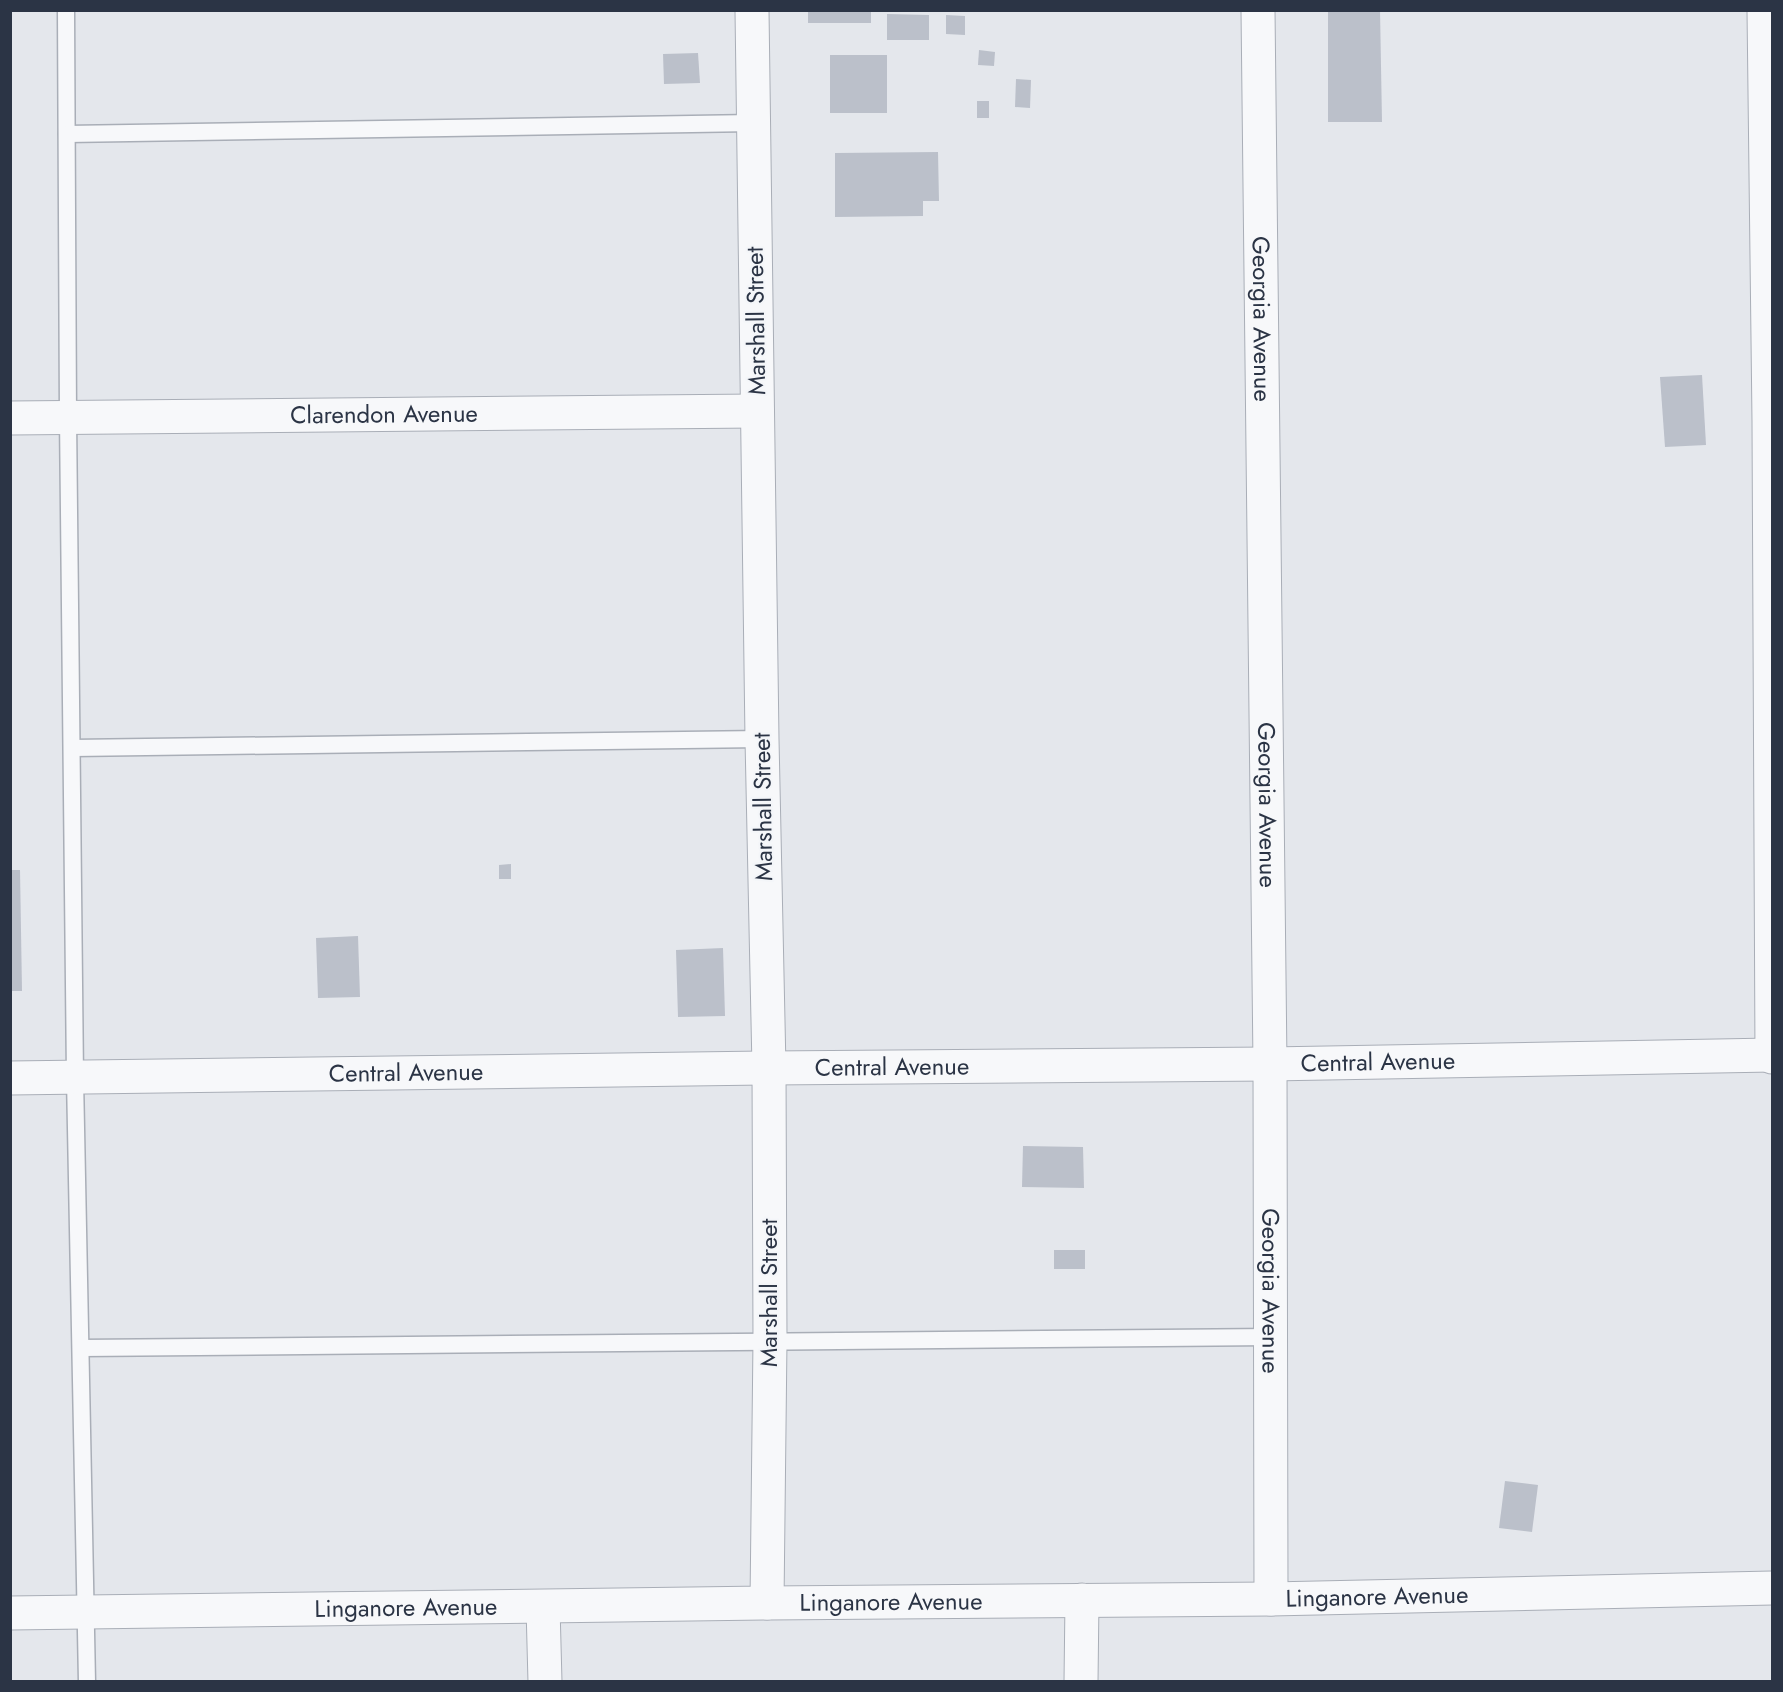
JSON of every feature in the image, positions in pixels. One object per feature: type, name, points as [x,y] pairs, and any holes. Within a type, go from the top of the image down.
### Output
[{"type":"street","name":"Marshall Street","points":[[752,10],[769,1068],[770,1340],[767,1603]]},
{"type":"street","name":"Georgia Avenue","points":[[1258,10],[1270,1064],[1271,1599]]},
{"type":"street","points":[[1764,10],[1771,364],[1773,1056]]},
{"type":"street","name":"Clarendon Avenue","points":[[10,418],[757,411]]},
{"type":"street","name":"Central Avenue","points":[[10,1078],[1773,1056]]},
{"type":"street","name":"Linganore Avenue","points":[[10,1613],[1271,1599],[1773,1588]]},
{"type":"street","points":[[1081,1682],[1082,1600]]},
{"type":"street","points":[[543,1607],[545,1682]]},
{"type":"lane","points":[[66,10],[75,1078],[87,1682]]},
{"type":"lane","points":[[67,134],[753,123]]},
{"type":"lane","points":[[73,748],[762,739]]},
{"type":"lane","points":[[81,1348],[1272,1337]]},
{"type":"building","points":[[808,10],[871,10],[871,23],[808,23]]},
{"type":"building","points":[[1328,10],[1380,10],[1382,122],[1328,122]]},
{"type":"building","points":[[887,14],[929,15],[929,40],[887,40]]},
{"type":"building","points":[[946,15],[965,16],[965,35],[946,34]]},
{"type":"building","points":[[979,50],[995,52],[994,66],[978,65]]},
{"type":"building","points":[[698,53],[700,83],[664,84],[663,54]]},
{"type":"building","points":[[830,55],[887,55],[887,113],[830,113]]},
{"type":"building","points":[[1016,79],[1031,80],[1030,108],[1015,107]]},
{"type":"building","points":[[977,101],[989,101],[989,118],[977,118]]},
{"type":"building","points":[[938,152],[939,201],[923,201],[923,216],[835,217],[835,153]]},
{"type":"building","points":[[1702,375],[1706,445],[1665,447],[1660,377]]},
{"type":"building","points":[[511,864],[511,879],[499,879],[499,865]]},
{"type":"building","points":[[10,870],[20,870],[22,991],[10,991]]},
{"type":"building","points":[[358,936],[360,997],[318,998],[316,938]]},
{"type":"building","points":[[723,948],[725,1016],[678,1017],[676,950]]},
{"type":"building","points":[[1023,1146],[1083,1147],[1084,1188],[1022,1187]]},
{"type":"building","points":[[1054,1250],[1085,1250],[1085,1269],[1054,1269]]},
{"type":"building","points":[[1505,1481],[1538,1485],[1532,1532],[1499,1528]]}]
